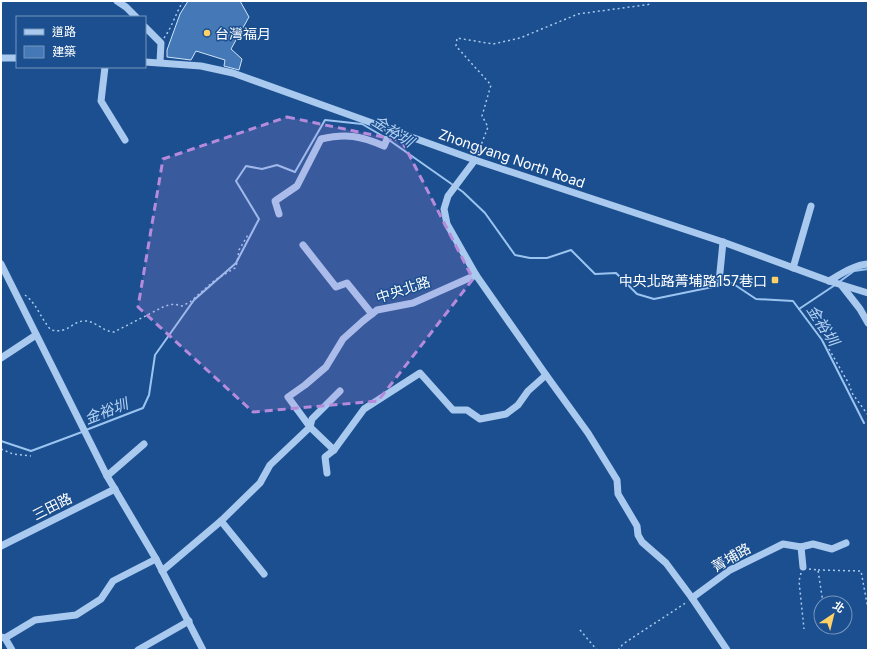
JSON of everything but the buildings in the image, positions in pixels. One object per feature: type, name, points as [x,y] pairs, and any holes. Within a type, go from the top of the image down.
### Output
[{"type":"street","points":[[117,1],[135,16]]},
{"type":"street","points":[[146,28],[161,43],[160,62]]},
{"type":"street","points":[[1,58],[16,58]]},
{"type":"street","name":"Zhongyang North Road","points":[[146,62],[200,66],[233,73],[475,160],[723,242],[829,281],[868,293]]},
{"type":"street","points":[[105,68],[101,101],[125,140]]},
{"type":"street","points":[[279,214],[275,202],[297,186],[321,139],[335,136],[350,136],[366,139],[384,146],[391,130]]},
{"type":"street","points":[[475,160],[448,196],[444,209],[447,224],[476,275],[588,434],[617,480],[618,494],[637,526],[638,535],[642,542],[666,563],[727,650]]},
{"type":"street","points":[[793,268],[811,206]]},
{"type":"street","points":[[719,282],[723,242]]},
{"type":"street","points":[[303,245],[336,287],[347,283],[372,314]]},
{"type":"street","points":[[1,264],[3,273],[107,476],[156,559],[203,650]]},
{"type":"street","points":[[829,281],[862,264],[868,264]]},
{"type":"street","name":"中央北路","points":[[310,427],[288,397],[326,367],[343,339],[377,310],[413,303],[476,275]]},
{"type":"street","points":[[841,285],[860,309],[868,323]]},
{"type":"street","points":[[1,358],[36,335]]},
{"type":"street","points":[[327,472],[325,457],[334,450],[364,409],[420,373],[453,410],[467,410],[480,419],[506,414],[518,405],[528,391],[546,375]]},
{"type":"street","points":[[162,571],[221,521],[260,483],[270,465],[310,427],[312,419],[340,391]]},
{"type":"street","points":[[310,427],[334,450]]},
{"type":"street","points":[[107,476],[144,444]]},
{"type":"street","name":"三田路","points":[[1,546],[115,489]]},
{"type":"street","points":[[221,521],[264,574]]},
{"type":"street","name":"菁埔路","points":[[692,598],[730,570],[783,544],[802,547],[813,544],[832,549],[846,543]]},
{"type":"street","points":[[802,547],[803,567]]},
{"type":"street","points":[[12,650],[3,638],[35,620],[76,615],[101,599],[113,581],[156,559]]},
{"type":"street","points":[[138,650],[189,621]]},
{"type":"path","points":[[161,43],[168,33],[175,14],[183,1]]},
{"type":"path","points":[[475,160],[488,128],[482,116],[491,85],[456,46],[457,38],[493,44],[520,38],[578,14],[652,4]]},
{"type":"path","points":[[24,294],[33,302],[46,325],[51,330],[66,330],[78,322],[88,321],[109,332],[114,332],[165,306],[174,304],[182,306],[190,302],[215,280],[235,268],[239,250],[249,233]]},
{"type":"path","points":[[829,349],[849,384],[852,393],[868,415]]},
{"type":"path","points":[[1,449],[13,454],[31,456]]},
{"type":"path","points":[[804,629],[799,581],[803,567],[818,570],[862,571],[868,609]]},
{"type":"path","points":[[818,570],[822,595]]},
{"type":"path","points":[[618,650],[623,644],[692,598]]},
{"type":"path","points":[[580,630],[597,650]]},
{"type":"highlighted area","points":[[287,117],[402,141],[473,279],[378,401],[253,412],[138,307],[163,159]]},
{"type":"waterway","name":"金裕圳","points":[[86,430],[143,408],[149,395],[155,355],[194,300],[236,263],[259,219],[236,181],[246,166],[262,169],[277,165],[295,172],[325,120],[362,124],[386,138]]},
{"type":"waterway","name":"金裕圳","points":[[389,140],[463,192],[485,213],[515,255],[530,258],[547,258],[571,250],[595,274],[616,273],[637,294],[654,299],[732,283],[756,299],[793,301],[822,340],[864,423]]},
{"type":"waterway","points":[[839,282],[854,271],[868,269]]},
{"type":"waterway","points":[[799,309],[835,285]]},
{"type":"waterway","name":"金裕圳","points":[[1,441],[31,451],[82,432]]},
{"type":"place","name":"台灣福月","points":[[207,33]]},
{"type":"place","name":"中央北路菁埔路157巷口","points":[[775,280]]}]
